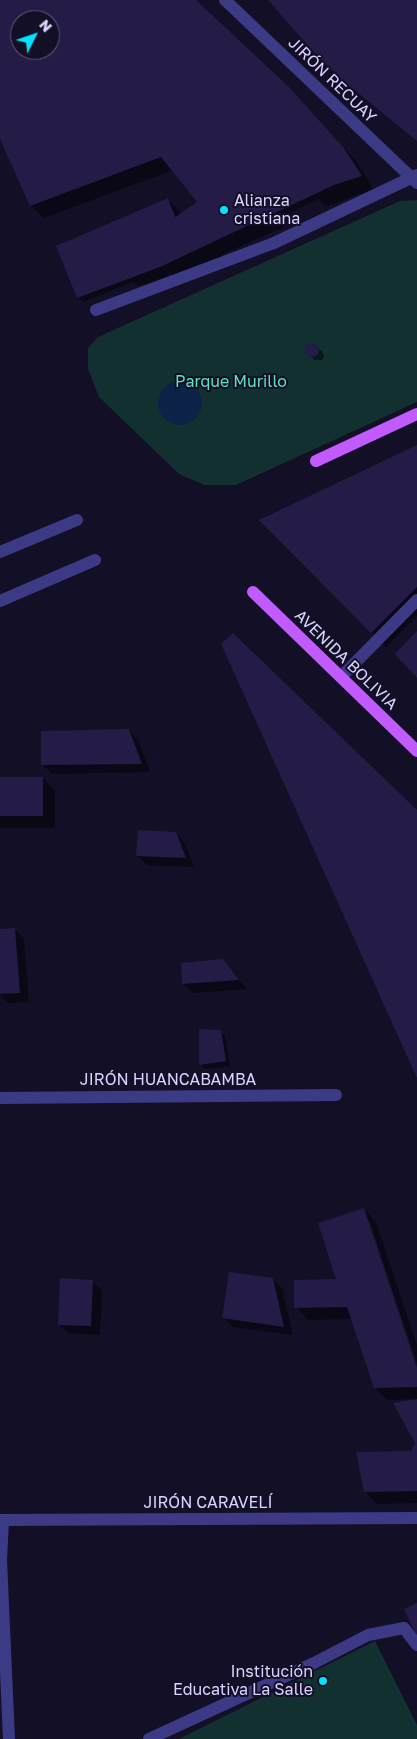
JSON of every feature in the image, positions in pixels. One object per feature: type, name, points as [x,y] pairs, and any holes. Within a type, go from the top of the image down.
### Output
[{"type":"main road","points":[[316,461],[417,414]]},
{"type":"main road","name":"AVENIDA BOLIVIA","points":[[253,592],[417,751]]},
{"type":"street","name":"JIRÓN RECUAY","points":[[225,0],[415,178]]},
{"type":"street","points":[[96,310],[274,243],[415,178]]},
{"type":"street","points":[[0,552],[77,520]]},
{"type":"street","points":[[0,601],[95,560]]},
{"type":"street","points":[[341,677],[417,600]]},
{"type":"street","name":"JIRÓN HUANCABAMBA","points":[[0,1098],[336,1095]]},
{"type":"street","name":"JIRÓN CARAVELÍ","points":[[1,1520],[417,1518]]},
{"type":"street","points":[[1,1520],[9,1739]]},
{"type":"street","points":[[149,1739],[314,1663],[368,1635],[404,1628],[417,1645]]},
{"type":"green space","name":"Parque Murillo","points":[[417,200],[417,402],[236,485],[204,485],[179,474],[99,397],[88,369],[88,348],[98,337],[400,201]]},
{"type":"green space","points":[[375,1641],[417,1725],[417,1739],[179,1739]]},
{"type":"water","points":[[184,381],[196,387],[201,394],[201,412],[196,419],[189,424],[176,425],[168,422],[161,415],[158,399],[161,391],[168,384]]},
{"type":"building","points":[[0,0],[196,0],[289,87],[344,148],[362,176],[334,185],[160,267],[77,298],[56,246],[168,198],[175,217],[197,202],[161,157],[30,206],[0,139]]},
{"type":"building","points":[[268,0],[417,0],[417,141],[341,79],[309,47]]},
{"type":"building","points":[[309,343],[315,343],[319,350],[315,357],[309,357],[305,353],[305,347]]},
{"type":"building","points":[[417,445],[417,587],[371,633],[259,520]]},
{"type":"building","points":[[417,631],[417,678],[395,654]]},
{"type":"building","points":[[233,633],[417,810],[417,1078],[221,644]]},
{"type":"building","points":[[129,729],[142,764],[41,765],[41,731]]},
{"type":"building","points":[[0,777],[43,777],[43,816],[0,816]]},
{"type":"building","points":[[138,830],[176,832],[186,858],[136,856]]},
{"type":"building","points":[[15,928],[20,993],[0,994],[0,929]]},
{"type":"building","points":[[223,959],[239,980],[182,984],[181,963]]},
{"type":"building","points":[[199,1029],[221,1030],[226,1061],[199,1065]]},
{"type":"building","points":[[364,1208],[417,1368],[417,1387],[374,1388],[347,1307],[294,1308],[294,1280],[336,1279],[318,1223]]},
{"type":"building","points":[[229,1272],[273,1278],[284,1327],[222,1318]]},
{"type":"building","points":[[60,1278],[93,1280],[91,1326],[58,1325]]},
{"type":"building","points":[[417,1399],[417,1491],[364,1492],[356,1452],[411,1451],[415,1443],[393,1403]]},
{"type":"building","points":[[417,1603],[417,1637],[404,1609]]},
{"type":"place","name":"Alianza cristiana","points":[[224,210]]},
{"type":"place","name":"Institución Educativa La Salle","points":[[323,1681]]}]
